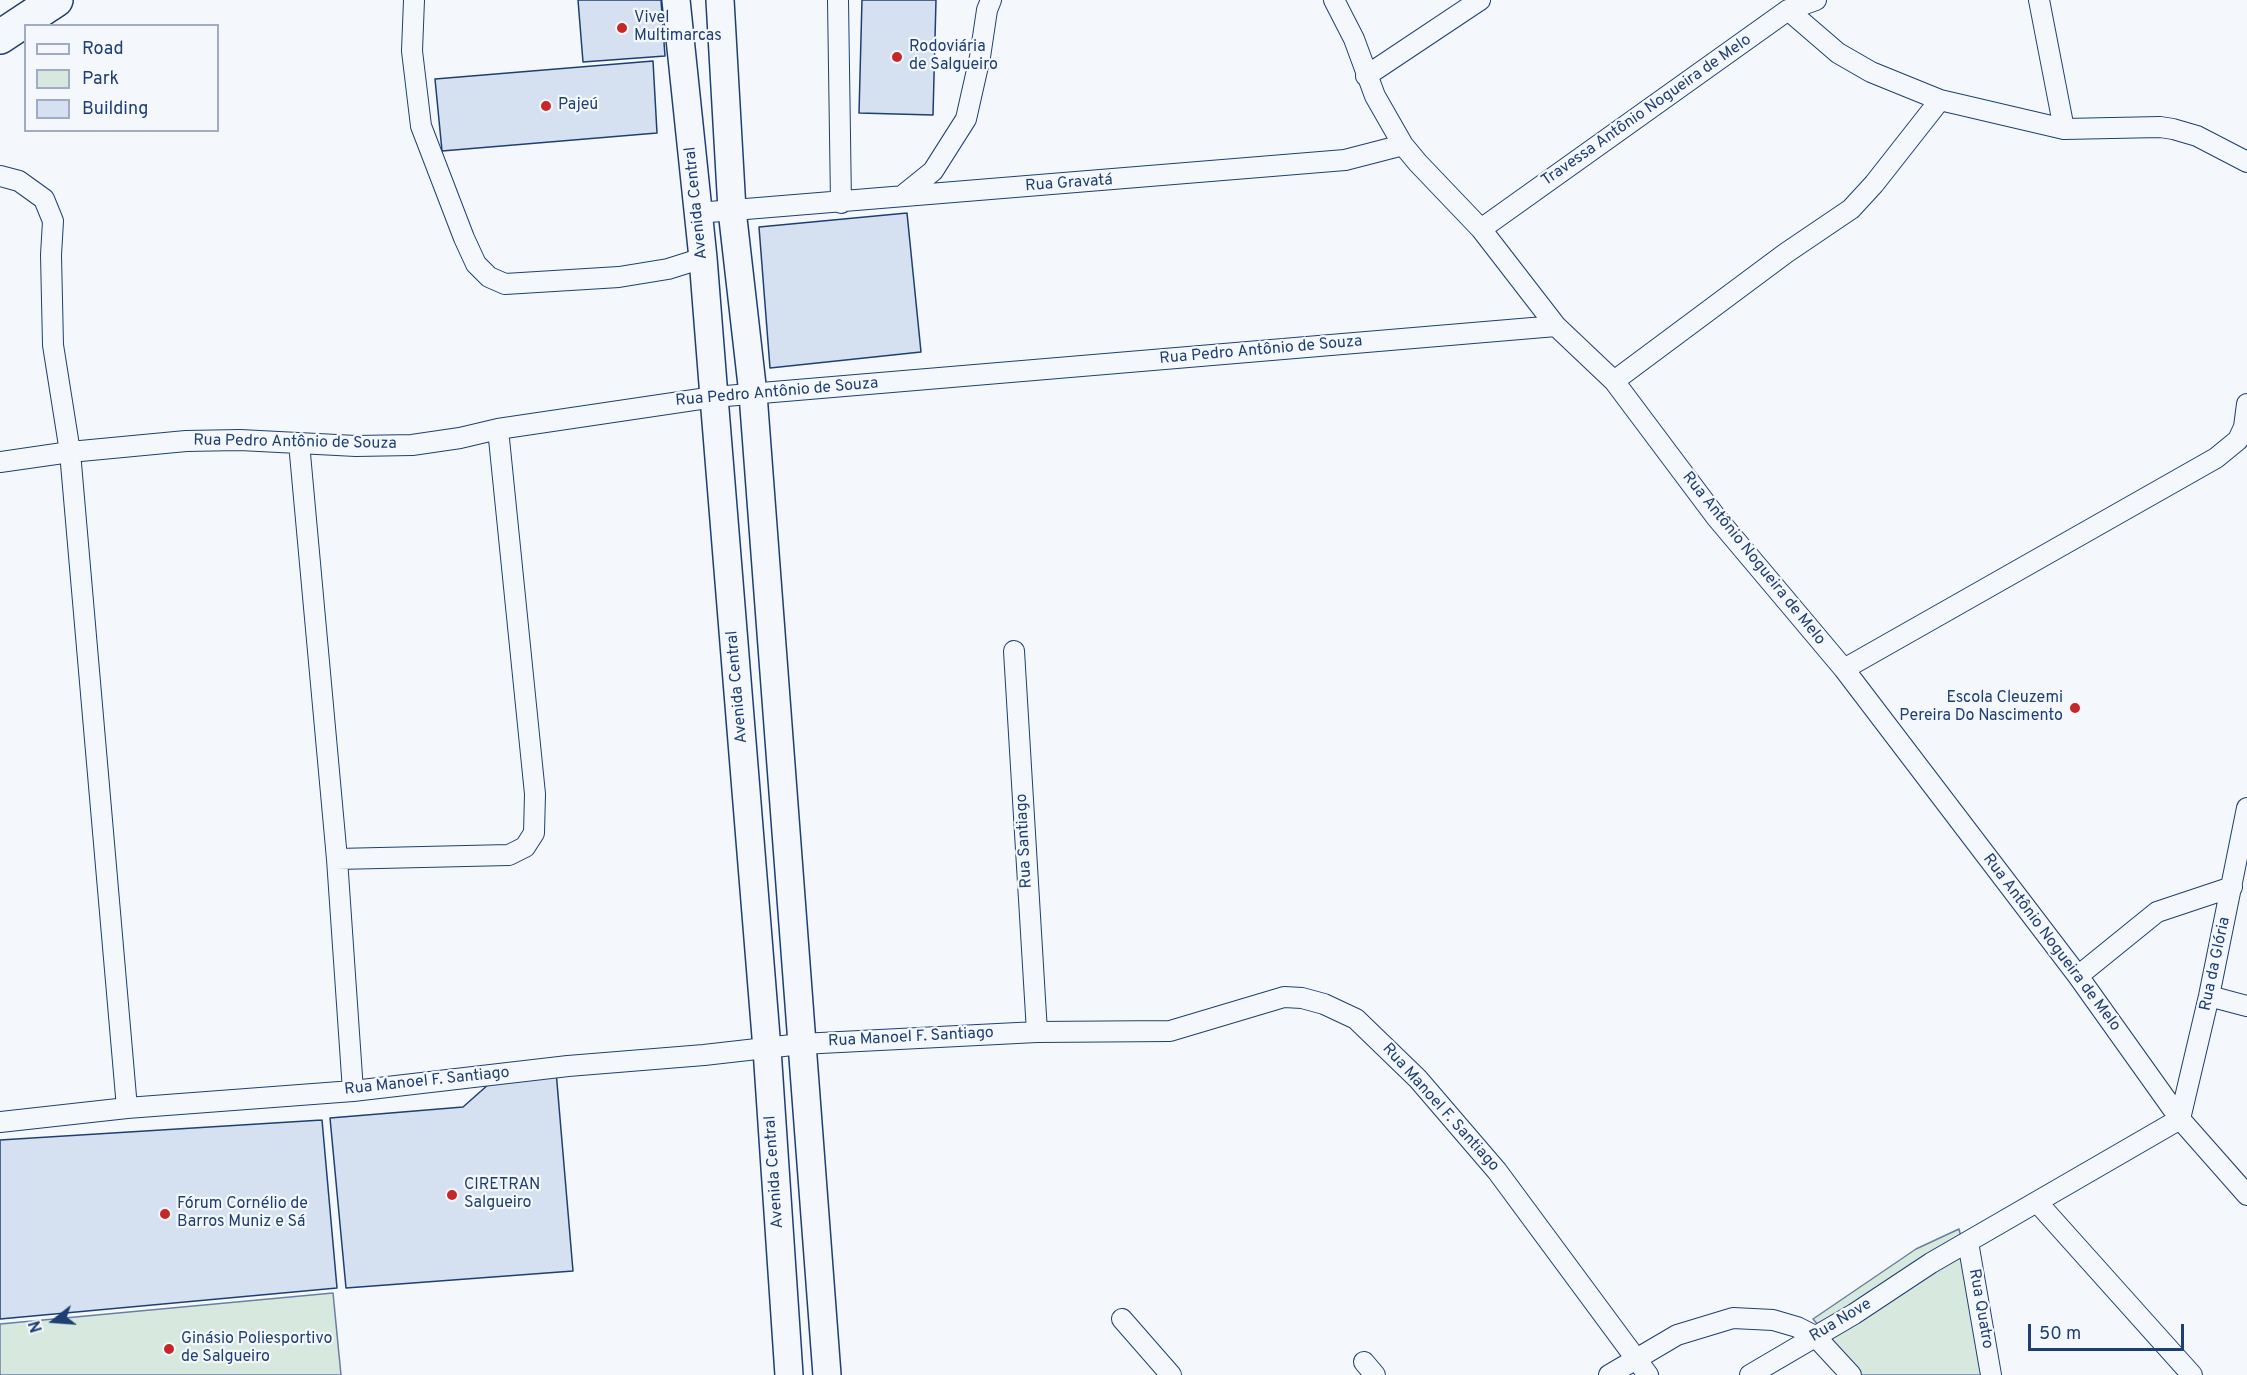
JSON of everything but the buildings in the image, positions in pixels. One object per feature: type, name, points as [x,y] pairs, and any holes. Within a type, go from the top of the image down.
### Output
[{"type":"highway","points":[[0,37],[56,0]]},
{"type":"street","points":[[414,0],[412,51],[421,126],[464,238],[476,264],[489,277],[505,284],[619,277],[668,269],[703,258]]},
{"type":"street","name":"Avenida Central","points":[[676,0],[703,258],[767,1049],[789,1375]]},
{"type":"street","name":"Avenida Central","points":[[720,0],[732,210],[753,394],[827,1375]]},
{"type":"street","points":[[838,0],[841,203]]},
{"type":"street","points":[[903,196],[933,171],[966,119],[980,57],[987,10],[991,0]]},
{"type":"street","name":"Rua Antônio Nogueira de Melo","points":[[1334,0],[1353,39],[1375,96],[1403,145],[1481,229],[1556,326],[1614,381],[1716,517],[1844,669],[2078,976],[2180,1119],[2247,1195]]},
{"type":"street","points":[[1366,76],[1480,0]]},
{"type":"street","name":"Travessa Antônio Nogueira de Melo","points":[[1481,229],[1788,10],[1816,0]]},
{"type":"street","points":[[2039,0],[2064,129]]},
{"type":"street","points":[[1788,10],[1838,53],[1871,72],[1940,100],[2064,129],[2160,127],[2173,129],[2197,136],[2247,162]]},
{"type":"street","points":[[1614,381],[1786,253],[1851,209],[1874,184],[1940,100]]},
{"type":"street","name":"Rua Gravatá","points":[[697,213],[1345,160],[1403,145]]},
{"type":"street","points":[[0,177],[19,181],[44,200],[53,221],[52,345],[70,452],[127,1108]]},
{"type":"street","name":"Rua Pedro Antônio de Souza","points":[[0,462],[70,452],[186,441],[356,446],[412,445],[460,438],[498,429],[714,397],[1556,326]]},
{"type":"street","points":[[1844,669],[2216,458],[2238,440],[2244,427],[2247,405]]},
{"type":"street","points":[[338,859],[509,855],[525,848],[534,833],[535,794],[498,429]]},
{"type":"street","points":[[299,443],[338,859],[353,1091]]},
{"type":"street","name":"Rua Santiago","points":[[1014,651],[1037,1032]]},
{"type":"street","name":"Rua da Glória","points":[[2180,1119],[2209,996],[2247,808]]},
{"type":"street","points":[[2078,976],[2157,912],[2232,886]]},
{"type":"street","points":[[2209,996],[2247,1006]]},
{"type":"street","name":"Rua Manoel F. Santiago","points":[[0,1122],[127,1108],[353,1091],[568,1066],[801,1044],[1037,1032],[1170,1031],[1284,998],[1302,998],[1324,1004],[1356,1019],[1418,1079],[1497,1171],[1648,1375]]},
{"type":"street","name":"Rua Nove","points":[[1750,1375],[1854,1314],[1931,1263],[2180,1119]]},
{"type":"street","points":[[2037,1202],[2192,1375]]},
{"type":"street","name":"Rua Quatro","points":[[1968,1242],[1991,1375]]},
{"type":"street","points":[[1609,1375],[1677,1335],[1733,1318],[1773,1320],[1815,1336],[1851,1375]]},
{"type":"street","points":[[1122,1319],[1171,1375]]},
{"type":"green space","points":[[1959,1229],[1993,1375],[1861,1375],[1813,1319],[1916,1249]]},
{"type":"green space","name":"Ginásio Poliesportivo de Salgueiro","points":[[333,1293],[341,1375],[0,1375],[0,1324]]},
{"type":"place","name":"Vivel Multimarcas","points":[[622,28]]},
{"type":"place","name":"Rodoviária de Salgueiro","points":[[897,57]]},
{"type":"place","name":"Pajeú","points":[[546,106]]},
{"type":"place","name":"Escola Cleuzemi Pereira Do Nascimento","points":[[2075,708]]},
{"type":"place","name":"CIRETRAN Salgueiro","points":[[452,1195]]},
{"type":"place","name":"Fórum Cornélio de Barros Muniz e Sá","points":[[165,1214]]},
{"type":"place","name":"Ginásio Poliesportivo de Salgueiro","points":[[169,1349]]}]
